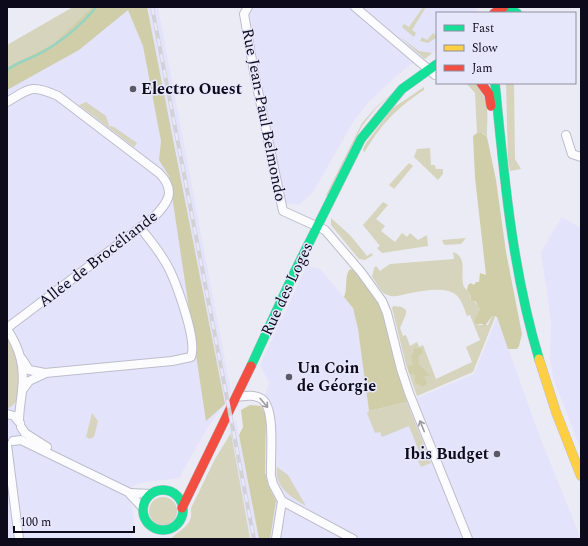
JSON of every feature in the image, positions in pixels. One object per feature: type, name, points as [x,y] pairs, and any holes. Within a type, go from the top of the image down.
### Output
[{"type":"street","name":"Rue Jean-Paul Belmondo","points":[[248,7],[244,14],[254,72],[283,211],[317,226]]},
{"type":"street","points":[[355,7],[433,73]]},
{"type":"street","points":[[496,12],[506,7],[515,12]]},
{"type":"street","name":"Rue des Loges","points":[[182,508],[237,397],[317,226],[361,139],[394,100],[433,73]]},
{"type":"street","points":[[482,84],[489,94],[492,113],[499,136]]},
{"type":"street","points":[[495,84],[499,136],[511,234],[524,303],[548,391],[581,476]]},
{"type":"street","points":[[496,97],[499,84]]},
{"type":"street","name":"Allée de Brocéliande","points":[[7,102],[30,88],[43,89],[58,96],[160,174],[166,180],[169,189],[166,205],[140,227],[7,328]]},
{"type":"street","points":[[566,135],[572,154],[581,157]]},
{"type":"street","points":[[317,226],[325,230],[361,272],[382,301],[387,313],[401,369],[409,393],[468,539]]},
{"type":"street","points":[[22,390],[29,381],[45,374],[172,361],[191,357],[192,350],[188,319],[167,265],[140,227]]},
{"type":"street","points":[[7,328],[29,370],[45,374]]},
{"type":"street","points":[[9,442],[20,433],[22,359]]},
{"type":"street","points":[[237,397],[252,395],[261,398],[266,403],[270,416],[271,476],[273,484],[282,501],[353,539]]},
{"type":"street","points":[[7,414],[14,416],[25,433],[87,471]]},
{"type":"street","points":[[9,442],[21,440],[76,468],[87,471],[128,492],[143,508]]},
{"type":"street","points":[[9,442],[10,490],[19,539]]},
{"type":"street","points":[[173,494],[192,486]]},
{"type":"street","points":[[128,492],[151,494],[162,491],[173,494],[179,500],[182,508],[182,516],[178,523],[168,530],[164,539]]},
{"type":"street","points":[[151,494],[146,500],[143,508],[144,517],[153,528],[158,539]]},
{"type":"street","points":[[276,539],[282,501]]},
{"type":"street","points":[[153,528],[168,530]]},
{"type":"shaded area","points":[[73,7],[92,7],[53,44],[7,67],[7,45]]},
{"type":"shaded area","points":[[92,7],[147,7],[225,404],[206,421],[169,176],[159,160],[161,141],[143,46],[128,10],[79,50],[7,90],[7,67],[53,44]]},
{"type":"shaded area","points":[[112,7],[158,7],[231,392],[225,404],[209,425],[179,478],[140,483],[125,490],[131,502],[134,522],[132,539],[7,539],[7,88]]},
{"type":"shaded area","points":[[241,7],[477,7],[476,12],[436,12],[436,51],[425,59],[411,64],[366,105],[353,122],[313,192],[299,205],[284,203],[247,14]]},
{"type":"shaded area","points":[[423,7],[426,7],[412,30],[416,33],[414,37],[402,27],[404,24],[409,27]]},
{"type":"shaded area","points":[[433,33],[436,36],[436,38],[428,43],[420,41],[422,37],[427,40]]},
{"type":"shaded area","points":[[399,36],[419,51],[432,53],[425,59]]},
{"type":"shaded area","points":[[467,84],[476,84],[484,96],[487,108],[487,137],[483,133],[477,133],[475,93]]},
{"type":"shaded area","points":[[506,84],[514,84],[515,159],[521,169],[510,171],[508,160]]},
{"type":"shaded area","points":[[402,85],[376,108],[362,126],[327,196],[326,195],[362,123],[376,107]]},
{"type":"shaded area","points":[[424,87],[424,90],[390,117],[364,153],[363,149],[366,143],[393,108]]},
{"type":"shaded area","points":[[86,102],[106,116],[109,126],[114,127],[137,143],[134,147],[79,105]]},
{"type":"shaded area","points":[[477,133],[482,133],[487,137],[496,180],[506,252],[522,334],[517,349],[508,349],[497,317],[492,316],[485,326],[482,324],[476,324],[474,321],[480,309],[476,302],[471,300],[470,294],[467,290],[468,285],[471,283],[474,285],[476,282],[479,282],[480,273],[486,275],[475,178],[473,136]]},
{"type":"shaded area","points":[[430,148],[431,165],[435,165],[436,169],[443,169],[443,174],[438,180],[414,157],[417,149]]},
{"type":"shaded area","points":[[409,163],[413,166],[394,189],[389,185]]},
{"type":"shaded area","points":[[383,202],[388,205],[376,219],[385,226],[381,231],[395,242],[402,233],[407,237],[410,233],[418,240],[427,235],[428,246],[382,253],[377,248],[380,246],[363,225]]},
{"type":"shaded area","points":[[562,217],[581,228],[581,450],[553,378],[550,356],[551,322],[541,252]]},
{"type":"shaded area","points":[[331,218],[350,235],[367,256],[371,253],[373,255],[365,260],[359,259],[331,225]]},
{"type":"shaded area","points":[[466,238],[461,244],[445,245],[442,240]]},
{"type":"shaded area","points":[[453,252],[461,258],[464,287],[470,294],[470,298],[480,307],[478,325],[488,325],[492,316],[495,317],[473,372],[417,396],[406,365],[392,308],[393,306],[402,307],[406,310],[406,314],[400,328],[403,336],[406,335],[410,346],[417,342],[419,347],[423,345],[436,379],[472,362],[466,347],[480,340],[470,315],[467,316],[461,301],[455,294],[445,290],[431,290],[391,296],[381,291],[372,277],[374,268],[376,266],[380,271],[390,264],[454,259]]},
{"type":"shaded area","points":[[307,265],[321,270],[353,308],[358,329],[369,411],[407,402],[474,374],[497,317],[541,440],[581,539],[270,539],[276,501],[268,485],[265,472],[266,449],[263,408],[261,406],[269,383],[260,365]]},
{"type":"shaded area","points":[[350,269],[355,271],[375,295],[383,314],[407,402],[369,411],[358,329],[353,308],[344,297],[347,275]]},
{"type":"shaded area","points":[[7,338],[18,365],[21,386],[15,403],[7,409]]},
{"type":"shaded area","points":[[421,348],[423,352],[418,357],[419,364],[430,376],[424,376],[427,384],[423,387],[415,382],[415,375],[409,373],[408,366],[413,365],[411,356],[414,352],[413,349]]},
{"type":"shaded area","points":[[407,402],[431,463],[421,467],[418,461],[422,459],[409,426],[382,437],[380,432],[375,433],[367,413],[369,411]]},
{"type":"shaded area","points":[[250,405],[261,406],[266,416],[265,472],[268,485],[276,501],[270,539],[259,539],[239,435],[243,427],[241,410]]},
{"type":"shaded area","points":[[92,413],[98,421],[94,437],[90,439],[86,437]]},
{"type":"shaded area","points":[[236,419],[259,539],[250,539],[229,429]]},
{"type":"shaded area","points":[[231,433],[250,539],[171,539],[188,523],[191,508],[215,459]]},
{"type":"shaded area","points":[[277,467],[288,475],[306,506],[289,495],[281,486],[278,480]]},
{"type":"shaded area","points":[[163,497],[173,501],[177,511],[173,521],[163,525],[153,521],[149,511],[153,501]]},
{"type":"waterway","points":[[7,70],[41,53],[71,33],[96,7]]},
{"type":"railway","points":[[152,7],[254,539]]},
{"type":"traffic: fast","points":[[505,7],[515,12]]},
{"type":"traffic: fast","points":[[251,366],[294,273],[361,139],[402,89],[436,65]]},
{"type":"traffic: fast","points":[[495,84],[510,222],[522,291],[539,359]]},
{"type":"traffic: fast","points":[[163,490],[171,492],[177,496],[181,502],[183,510],[181,518],[177,524],[171,528],[163,530],[155,528],[149,524],[145,518],[143,510],[145,502],[149,496],[155,492],[163,490]]},
{"type":"traffic: slow","points":[[539,359],[556,412],[581,476]]},
{"type":"traffic: jam","points":[[496,12],[504,7]]},
{"type":"traffic: jam","points":[[482,84],[489,94],[491,106]]},
{"type":"traffic: jam","points":[[182,508],[251,366]]},
{"type":"place","name":"Electro Ouest","points":[[133,89]]},
{"type":"place","name":"Un Coin de Géorgie","points":[[289,377]]},
{"type":"place","name":"Ibis Budget","points":[[497,454]]}]
